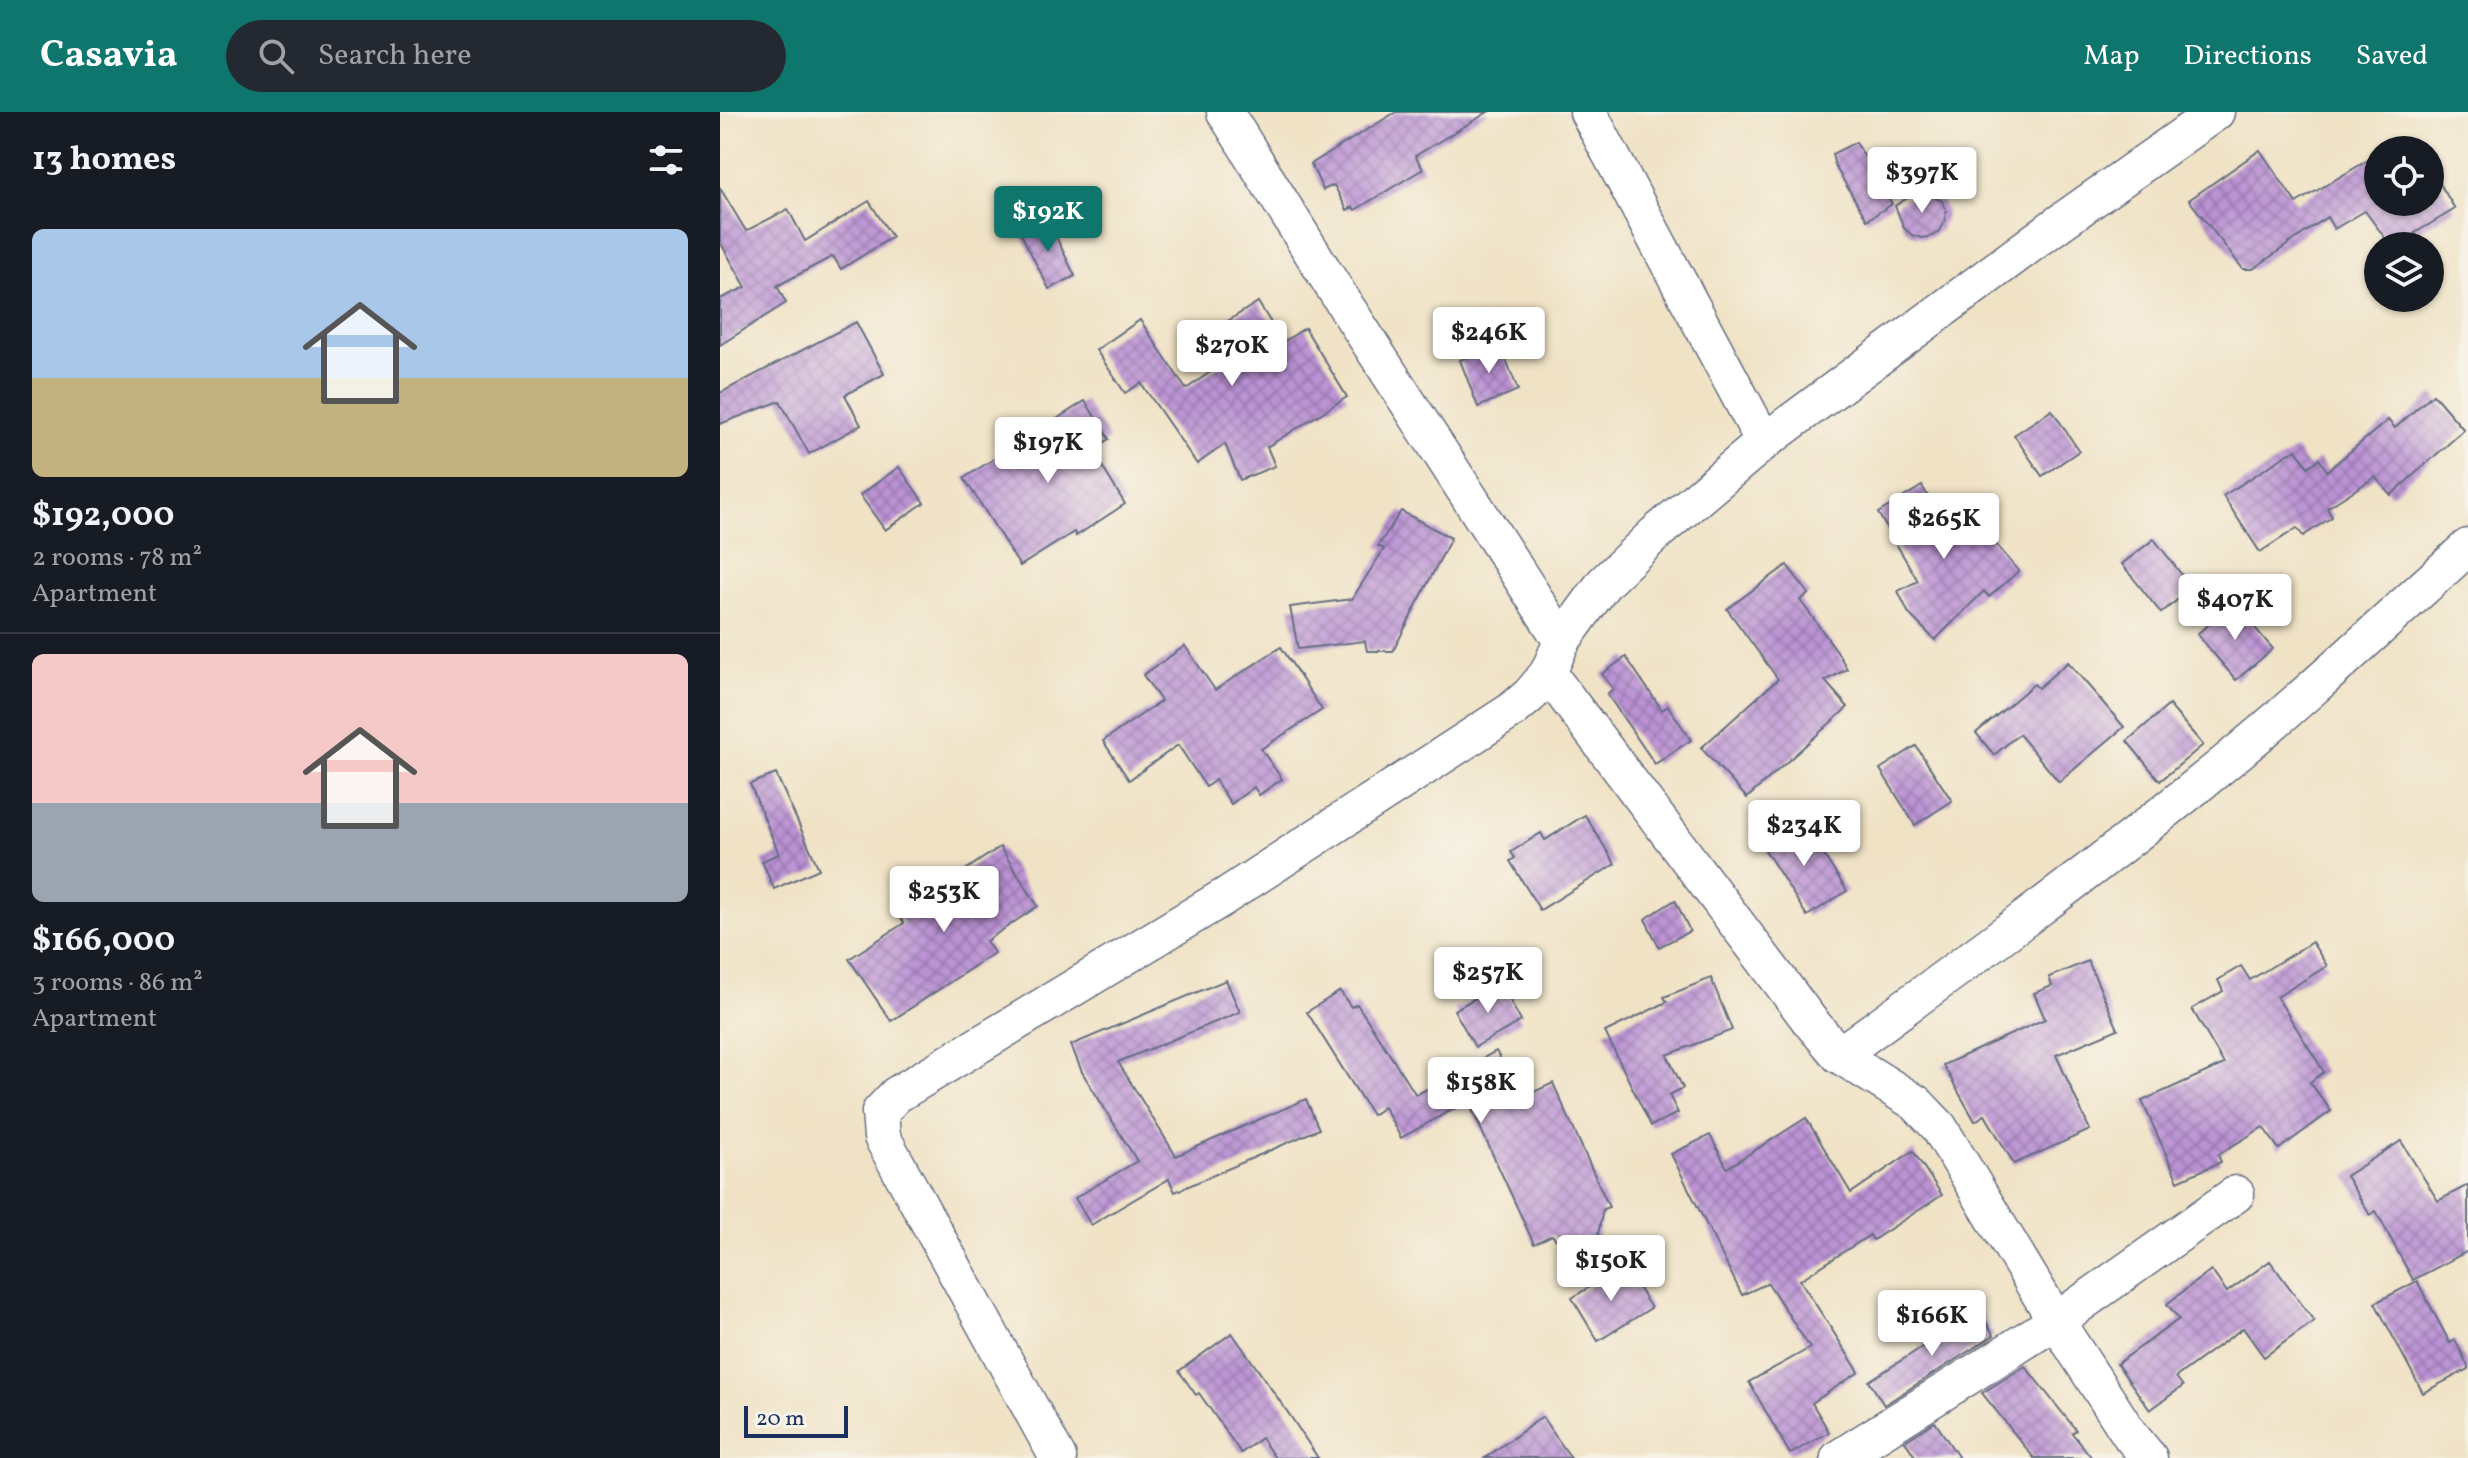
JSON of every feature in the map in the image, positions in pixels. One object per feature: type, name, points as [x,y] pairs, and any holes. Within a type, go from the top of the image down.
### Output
[{"type":"street","points":[[1225,112],[1555,657],[1810,1021],[1839,1055],[1916,1103],[1939,1127],[2056,1321],[2130,1435],[2149,1458]]},
{"type":"street","points":[[1588,112],[1764,442]]},
{"type":"street","points":[[1058,1458],[882,1137],[880,1112],[896,1095],[1224,897],[1511,711],[1530,695],[1604,583],[1655,534],[1764,442],[2058,224],[2216,112]]},
{"type":"street","points":[[1839,1055],[2009,931],[2205,780],[2468,547]]},
{"type":"street","points":[[1839,1458],[2056,1321],[2236,1194]]},
{"type":"building","points":[[1396,112],[1488,112],[1415,156],[1423,169],[1355,210],[1353,207],[1347,210],[1334,185],[1323,190],[1311,164]]},
{"type":"building","points":[[1856,142],[1892,204],[1867,220],[1835,166],[1832,154]]},
{"type":"building","points":[[2260,150],[2296,203],[2364,163],[2364,212],[2334,229],[2327,217],[2253,269],[2243,269],[2189,200]]},
{"type":"building","points":[[720,188],[746,231],[788,209],[805,241],[869,201],[892,237],[841,269],[833,256],[777,286],[786,303],[720,345],[720,299],[746,287],[720,242]]},
{"type":"building","points":[[2444,191],[2455,209],[2444,216]]},
{"type":"building","points":[[1924,192],[1942,201],[1946,211],[1940,231],[1922,238],[1904,228],[1895,206],[1915,193]]},
{"type":"building","points":[[2369,216],[2443,216],[2417,232],[2381,232]]},
{"type":"building","points":[[1047,218],[1075,276],[1049,289],[1020,232]]},
{"type":"building","points":[[1258,302],[1283,342],[1305,328],[1347,397],[1267,447],[1275,466],[1240,480],[1225,444],[1197,464],[1141,383],[1125,393],[1096,350],[1140,320],[1186,389],[1229,359],[1212,331]]},
{"type":"building","points":[[856,322],[884,374],[845,395],[861,425],[809,454],[780,401],[720,424],[720,393]]},
{"type":"building","points":[[1500,344],[1518,390],[1478,407],[1460,360]]},
{"type":"building","points":[[2433,394],[2464,430],[2391,495],[2375,477],[2327,508],[2332,517],[2303,536],[2297,528],[2260,552],[2223,496],[2296,449],[2308,467],[2319,459],[2327,471],[2388,420],[2395,428]]},
{"type":"building","points":[[1085,401],[1109,439],[1092,450],[1125,504],[1076,536],[1074,532],[1020,566],[964,478]]},
{"type":"building","points":[[2052,410],[2079,451],[2042,476],[2014,435]]},
{"type":"building","points":[[899,467],[924,503],[885,530],[860,495]]},
{"type":"building","points":[[1922,486],[1946,527],[1970,514],[2019,571],[1989,597],[1984,591],[1935,640],[1909,614],[1898,591],[1918,581],[1878,513]]},
{"type":"building","points":[[1401,511],[1451,538],[1393,651],[1367,651],[1365,641],[1298,649],[1290,607],[1352,599],[1384,549],[1378,546]]},
{"type":"building","points":[[2154,539],[2192,588],[2161,613],[2122,564]]},
{"type":"building","points":[[1787,565],[1809,594],[1800,600],[1847,669],[1825,681],[1848,707],[1747,798],[1701,748],[1778,679],[1727,609]]},
{"type":"building","points":[[2228,608],[2238,608],[2273,649],[2236,680],[2197,634]]},
{"type":"building","points":[[1185,646],[1215,690],[1281,647],[1322,710],[1261,749],[1282,779],[1259,795],[1254,787],[1231,804],[1215,780],[1206,787],[1178,745],[1129,780],[1103,741],[1161,701],[1143,675]]},
{"type":"building","points":[[1626,657],[1662,710],[1668,706],[1691,740],[1655,764],[1607,694],[1613,689],[1602,674]]},
{"type":"building","points":[[2068,662],[2124,727],[2059,782],[2019,734],[1994,755],[1976,733],[2034,684],[2038,688]]},
{"type":"building","points":[[2169,705],[2203,745],[2160,781],[2127,741]]},
{"type":"building","points":[[1916,746],[1952,801],[1915,825],[1880,769]]},
{"type":"building","points":[[776,774],[819,869],[774,889],[762,861],[779,854],[750,784]]},
{"type":"building","points":[[1585,815],[1615,864],[1540,910],[1510,861],[1515,858],[1511,852],[1541,833],[1545,840]]},
{"type":"building","points":[[1801,820],[1847,891],[1807,916],[1762,845]]},
{"type":"building","points":[[1000,847],[1038,906],[986,941],[994,953],[891,1021],[849,959],[904,923],[898,915]]},
{"type":"building","points":[[1675,900],[1690,931],[1659,947],[1645,919]]},
{"type":"building","points":[[2312,942],[2327,966],[2277,997],[2324,1072],[2310,1082],[2331,1111],[2279,1149],[2263,1127],[2218,1155],[2221,1162],[2178,1181],[2142,1101],[2224,1064],[2192,1009],[2223,991],[2218,980],[2241,966],[2250,980]]},
{"type":"building","points":[[2088,961],[2118,1029],[2056,1055],[2090,1130],[2014,1164],[1985,1115],[1975,1121],[1943,1065],[2045,1019],[2034,993],[2052,986],[2049,977]]},
{"type":"building","points":[[1711,978],[1732,1030],[1667,1055],[1683,1088],[1669,1095],[1678,1113],[1651,1126],[1605,1032],[1667,1002],[1664,997]]},
{"type":"building","points":[[1226,980],[1240,1012],[1118,1062],[1176,1156],[1306,1099],[1319,1129],[1175,1192],[1169,1179],[1091,1225],[1075,1198],[1137,1161],[1082,1072],[1071,1045]]},
{"type":"building","points":[[1501,984],[1521,1021],[1475,1047],[1454,1010]]},
{"type":"building","points":[[1340,991],[1351,1007],[1357,1004],[1416,1095],[1496,1051],[1521,1098],[1553,1083],[1609,1207],[1603,1209],[1596,1245],[1563,1247],[1552,1235],[1534,1244],[1468,1101],[1401,1138],[1384,1107],[1372,1115],[1307,1012]]},
{"type":"building","points":[[1806,1118],[1851,1193],[1913,1151],[1942,1195],[1873,1240],[1870,1235],[1800,1280],[1859,1372],[1812,1403],[1829,1432],[1790,1454],[1749,1382],[1810,1348],[1768,1283],[1742,1295],[1671,1154],[1710,1135],[1727,1168]]},
{"type":"building","points":[[2401,1141],[2438,1201],[2468,1185],[2468,1251],[2413,1280],[2376,1211],[2370,1215],[2346,1176]]},
{"type":"building","points":[[2270,1261],[2314,1321],[2264,1357],[2243,1328],[2176,1377],[2183,1386],[2150,1410],[2117,1364],[2179,1319],[2167,1304],[2211,1270],[2227,1292]]},
{"type":"building","points":[[1624,1265],[1651,1308],[1598,1341],[1572,1298]]},
{"type":"building","points":[[2417,1281],[2450,1343],[2455,1340],[2468,1366],[2468,1369],[2423,1393],[2375,1303]]},
{"type":"building","points":[[1979,1311],[1994,1335],[1884,1405],[1869,1381]]},
{"type":"building","points":[[1232,1333],[1318,1458],[1275,1458],[1261,1438],[1241,1453],[1199,1393],[1196,1395],[1179,1371]]},
{"type":"building","points":[[2025,1366],[2076,1430],[2072,1433],[2092,1458],[2034,1458],[1982,1393]]},
{"type":"building","points":[[1542,1417],[1571,1458],[1485,1458]]},
{"type":"building","points":[[1935,1422],[1959,1458],[1916,1458],[1905,1441]]}]
